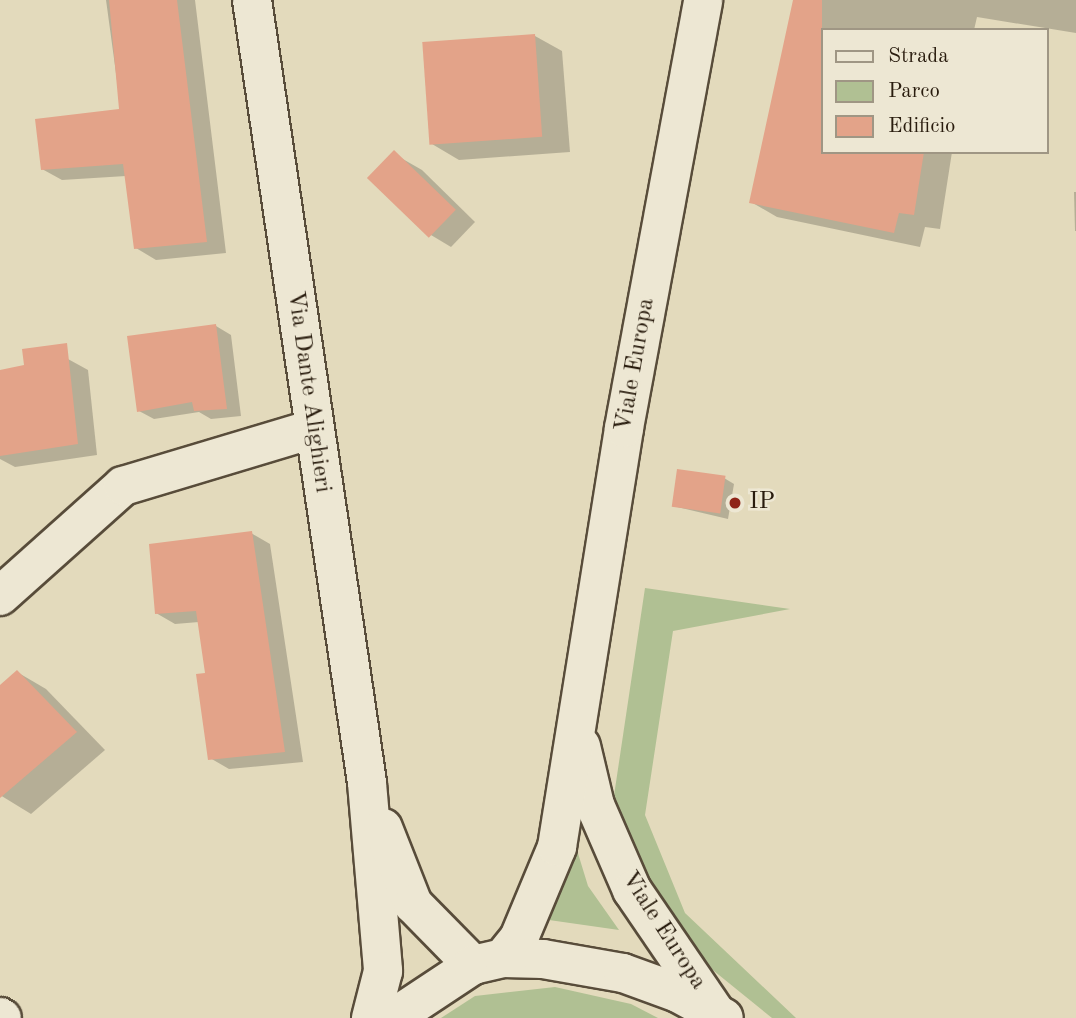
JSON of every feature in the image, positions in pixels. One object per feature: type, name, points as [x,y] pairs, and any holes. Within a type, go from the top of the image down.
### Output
[{"type":"street","name":"Via Dante Alighieri","points":[[252,0],[367,783],[383,971],[371,1018]]},
{"type":"street","name":"Viale Europa","points":[[488,962],[519,937],[557,847],[578,731],[624,428],[703,0]]},
{"type":"street","points":[[0,596],[123,486],[313,429]]},
{"type":"street","name":"Viale Europa","points":[[578,731],[595,805],[632,890],[719,1014]]},
{"type":"street","name":"Via Dante Alighieri","points":[[367,783],[413,904],[488,962]]},
{"type":"street","points":[[393,1018],[488,962],[584,964],[634,977],[719,1014]]},
{"type":"green space","points":[[645,588],[790,609],[673,631],[645,815],[685,913],[796,1018],[772,1018],[693,954],[645,890],[612,809]]},
{"type":"green space","points":[[573,837],[588,886],[619,930],[549,920]]},
{"type":"green space","points":[[555,987],[631,1004],[658,1018],[441,1018],[475,996]]},
{"type":"building","points":[[109,0],[177,0],[207,242],[134,249],[123,164],[41,170],[35,119],[119,109]]},
{"type":"building","points":[[793,0],[822,0],[820,154],[924,154],[914,215],[899,213],[894,233],[749,203]]},
{"type":"building","points":[[535,34],[542,137],[429,145],[422,42]]},
{"type":"building","points":[[394,150],[456,210],[429,238],[367,178]]},
{"type":"building","points":[[216,324],[227,409],[194,411],[192,402],[137,412],[127,336]]},
{"type":"building","points":[[67,343],[78,444],[0,456],[0,370],[24,365],[22,349]]},
{"type":"building","points":[[677,469],[726,476],[720,513],[672,507]]},
{"type":"building","points":[[252,531],[285,752],[208,760],[196,674],[205,673],[196,611],[155,614],[149,544]]},
{"type":"building","points":[[17,670],[77,732],[0,798],[0,685]]},
{"type":"place","name":"IP","points":[[735,503]]}]
